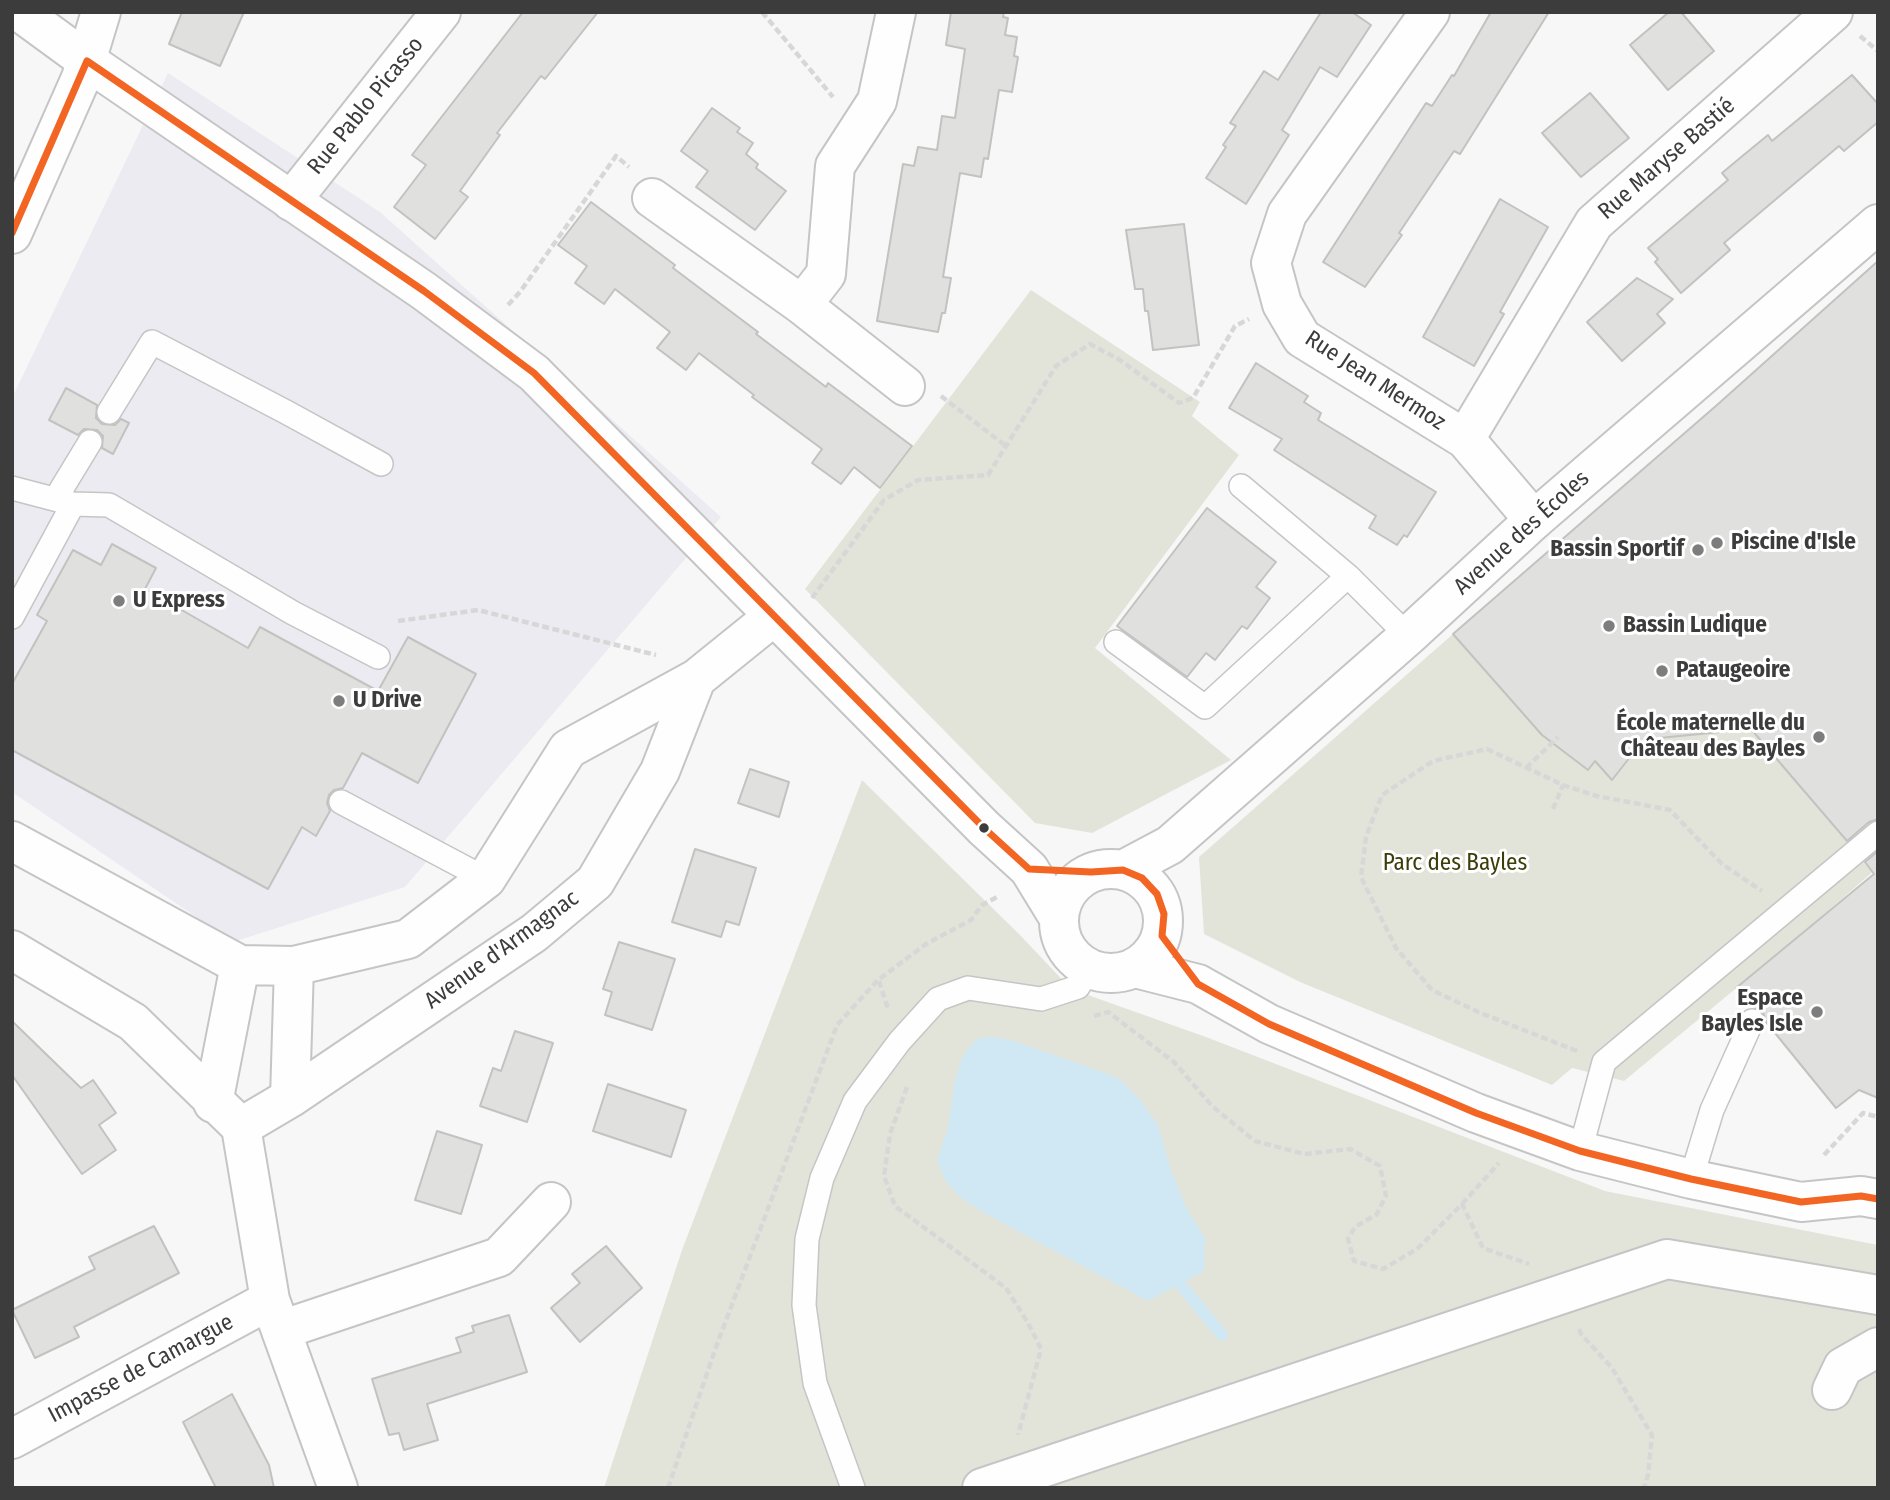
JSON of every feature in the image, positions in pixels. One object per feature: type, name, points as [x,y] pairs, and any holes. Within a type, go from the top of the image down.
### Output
[{"type":"street","points":[[20,12],[87,61],[424,291],[534,373],[984,828],[1029,869],[1059,918]]},
{"type":"street","points":[[12,234],[87,61],[101,12]]},
{"type":"street","name":"Rue Pablo Picasso","points":[[291,201],[441,12]]},
{"type":"street","points":[[802,305],[825,274],[835,166],[877,101],[896,12]]},
{"type":"street","name":"Rue Jean Mermoz","points":[[1430,12],[1287,214],[1271,263],[1282,304],[1303,338],[1465,439],[1534,520]]},
{"type":"street","name":"Rue Maryse Bastié","points":[[1465,439],[1594,223],[1833,12]]},
{"type":"street","points":[[652,198],[802,305],[905,386]]},
{"type":"street","name":"Avenue des Écoles","points":[[1107,871],[1170,845],[1408,636],[1534,520],[1878,224]]},
{"type":"street","name":"Avenue d'Armagnac","points":[[12,841],[240,965],[293,966],[408,939],[486,879],[568,749],[696,679],[774,616]]},
{"type":"street","name":"Avenue d'Armagnac","points":[[227,1115],[290,1098],[534,933],[595,882],[660,771],[696,679]]},
{"type":"street","points":[[1157,894],[1170,845]]},
{"type":"street","points":[[1029,869],[1107,871],[1142,878],[1157,894],[1164,914],[1161,936],[1152,954],[1135,968]]},
{"type":"street","points":[[1107,871],[1079,880],[1062,904],[1059,918],[1062,939],[1073,956],[1088,968],[1112,973],[1135,968],[1198,984],[1269,1024],[1476,1113],[1580,1151],[1691,1179],[1801,1202],[1861,1196],[1878,1199]]},
{"type":"street","points":[[1161,936],[1198,984]]},
{"type":"street","points":[[12,950],[133,1022],[227,1115]]},
{"type":"street","points":[[240,965],[227,1115],[276,1315],[338,1488]]},
{"type":"street","points":[[290,1098],[293,966]]},
{"type":"street","name":"Impasse de Camargue","points":[[12,1439],[276,1315],[499,1256],[551,1202]]},
{"type":"street","points":[[982,1488],[1667,1259],[1878,1295]]},
{"type":"street","points":[[1832,1390],[1843,1367],[1878,1347]]},
{"type":"lane","points":[[109,412],[152,342],[381,464]]},
{"type":"lane","points":[[12,617],[90,442]]},
{"type":"lane","points":[[1241,486],[1348,576],[1408,636]]},
{"type":"lane","points":[[12,488],[64,501],[109,505],[292,613],[378,657]]},
{"type":"lane","points":[[1116,642],[1205,708],[1348,576]]},
{"type":"lane","points":[[341,802],[486,879]]},
{"type":"lane","points":[[1580,1151],[1604,1062],[1878,832]]},
{"type":"lane","points":[[853,1488],[816,1383],[804,1305],[807,1239],[819,1191],[855,1101],[899,1042],[939,999],[968,988],[1041,999],[1078,987],[1088,968]]},
{"type":"lane","points":[[1691,1179],[1712,1110],[1752,1021]]},
{"type":"path","points":[[762,12],[859,128]]},
{"type":"path","points":[[503,309],[520,292],[615,156],[646,183],[652,198]]},
{"type":"path","points":[[829,575],[884,500],[918,480],[988,475],[1056,366],[1090,344],[1120,360],[1180,403],[1193,398],[1235,326],[1255,316]]},
{"type":"path","points":[[953,405],[1006,446]]},
{"type":"path","points":[[398,621],[478,610],[663,656]]},
{"type":"path","points":[[1527,768],[1558,737]]},
{"type":"path","points":[[1604,1062],[1478,1012],[1432,990],[1396,948],[1362,877],[1366,837],[1382,795],[1433,761],[1487,749],[1563,785],[1597,796],[1670,810],[1722,864],[1787,907]]},
{"type":"path","points":[[1553,809],[1563,785]]},
{"type":"path","points":[[1089,1017],[1108,1012],[1174,1062],[1212,1106],[1255,1141],[1304,1154],[1350,1149],[1380,1166],[1386,1196],[1377,1214],[1355,1227],[1348,1239],[1354,1261],[1383,1269],[1418,1249],[1508,1154]]},
{"type":"path","points":[[907,1086],[890,1134],[884,1176],[895,1206],[1006,1288],[1041,1349],[1013,1454],[1020,1476]]},
{"type":"path","points":[[1824,1155],[1863,1113],[1878,1117]]},
{"type":"path","points":[[1462,1204],[1483,1248],[1542,1269],[1566,1292],[1581,1334],[1612,1368],[1652,1435],[1644,1488]]},
{"type":"shaded area","points":[[168,73],[380,212],[721,517],[405,887],[233,942],[12,792],[12,398]]},
{"type":"green space","points":[[1031,290],[1200,402],[1192,416],[1239,455],[1095,648],[1231,760],[1092,833],[1035,823],[805,589]]},
{"type":"green space","name":"Parc des Bayles","points":[[1486,605],[1636,742],[1645,745],[1649,739],[1740,730],[1748,723],[1844,839],[1876,869],[1624,1081],[1572,1068],[1552,1085],[1300,982],[1204,934],[1199,857]]},
{"type":"green space","points":[[862,780],[1020,935],[1071,989],[1206,1037],[1605,1191],[1878,1245],[1878,1488],[604,1488],[682,1250]]},
{"type":"water","points":[[994,1037],[1014,1041],[1111,1075],[1121,1080],[1142,1102],[1158,1125],[1170,1168],[1187,1209],[1205,1238],[1204,1271],[1148,1301],[961,1198],[945,1180],[937,1161],[948,1128],[954,1084],[962,1058],[979,1038]]},
{"type":"building","points":[[182,12],[244,12],[220,66],[169,44]]},
{"type":"building","points":[[523,12],[598,12],[545,79],[541,76],[497,133],[500,135],[460,191],[468,197],[435,239],[394,207],[426,165],[412,155]]},
{"type":"building","points":[[951,12],[1004,12],[1003,17],[1008,18],[1005,35],[1017,37],[1014,56],[1018,57],[1012,92],[999,90],[988,159],[984,158],[981,177],[960,173],[943,277],[951,278],[945,313],[942,313],[938,332],[877,321],[903,164],[914,166],[918,147],[937,150],[942,116],[955,118],[965,49],[946,45]]},
{"type":"building","points":[[1321,12],[1352,12],[1371,25],[1337,77],[1320,67],[1282,130],[1289,135],[1246,204],[1206,178],[1236,126],[1230,123],[1264,71],[1278,80]]},
{"type":"building","points":[[1491,12],[1549,12],[1460,154],[1454,151],[1399,233],[1402,235],[1365,287],[1323,262],[1426,103],[1432,106],[1452,75],[1454,76]]},
{"type":"building","points":[[1669,12],[1681,12],[1714,51],[1668,90],[1630,45]]},
{"type":"building","points":[[1852,75],[1878,104],[1878,122],[1844,151],[1839,146],[1724,243],[1730,250],[1681,293],[1655,262],[1658,259],[1648,248],[1728,180],[1722,173],[1768,135],[1772,141]]},
{"type":"building","points":[[1590,93],[1629,138],[1581,177],[1542,133]]},
{"type":"building","points":[[712,108],[740,128],[737,132],[753,143],[746,154],[758,164],[756,168],[786,191],[755,230],[696,187],[708,171],[681,151]]},
{"type":"building","points":[[1500,199],[1548,227],[1500,312],[1504,314],[1474,366],[1423,337]]},
{"type":"building","points":[[591,202],[675,265],[673,268],[758,332],[756,334],[826,387],[828,383],[912,446],[880,488],[854,467],[841,484],[812,463],[822,449],[699,353],[686,370],[657,348],[670,332],[615,289],[604,304],[575,283],[587,266],[558,245]]},
{"type":"building","points":[[1184,224],[1199,345],[1153,350],[1143,289],[1135,289],[1126,230]]},
{"type":"building","name":"Piscine d'Isle","points":[[1878,261],[1878,819],[1869,822],[1847,841],[1751,729],[1649,739],[1646,745],[1641,743],[1612,780],[1595,761],[1588,770],[1542,735],[1453,634]]},
{"type":"building","points":[[1637,278],[1673,299],[1657,314],[1665,323],[1622,361],[1587,322]]},
{"type":"building","points":[[1256,363],[1308,396],[1304,402],[1321,413],[1318,420],[1436,492],[1407,537],[1404,535],[1397,545],[1369,528],[1376,516],[1274,450],[1282,439],[1229,408]]},
{"type":"building","points":[[66,388],[97,405],[96,418],[102,424],[115,425],[121,419],[129,423],[113,454],[102,448],[103,436],[97,430],[84,429],[78,435],[49,420]]},
{"type":"building","points":[[1207,508],[1276,562],[1256,587],[1270,598],[1247,629],[1242,626],[1215,660],[1206,653],[1187,677],[1117,626]]},
{"type":"building","points":[[112,544],[156,568],[145,589],[248,648],[260,627],[378,691],[408,637],[476,674],[418,783],[362,753],[343,788],[334,790],[329,795],[327,803],[330,811],[316,836],[302,827],[268,889],[12,750],[12,684],[47,621],[37,615],[73,550],[101,565]]},
{"type":"building","points":[[750,769],[789,782],[779,817],[738,803]]},
{"type":"building","points":[[695,849],[756,868],[739,925],[726,921],[721,937],[672,922]]},
{"type":"building","name":"Espace Bayles Isle","points":[[1878,851],[1878,1098],[1859,1090],[1836,1108],[1766,1022],[1763,1012],[1753,1007],[1736,988],[1874,874],[1865,862]]},
{"type":"building","points":[[619,942],[675,959],[652,1030],[605,1015],[612,992],[603,989]]},
{"type":"building","points":[[12,1021],[81,1088],[93,1080],[116,1113],[99,1125],[116,1150],[82,1174],[12,1075]]},
{"type":"building","points":[[515,1031],[553,1043],[527,1122],[480,1106],[493,1068],[501,1071]]},
{"type":"building","points":[[608,1084],[686,1110],[671,1157],[593,1131]]},
{"type":"building","points":[[437,1131],[482,1145],[461,1214],[415,1200]]},
{"type":"building","points":[[154,1226],[179,1273],[74,1327],[79,1337],[35,1358],[12,1310],[95,1269],[89,1257]]},
{"type":"building","points":[[606,1246],[642,1288],[580,1342],[551,1308],[580,1283],[572,1274]]},
{"type":"building","points":[[509,1315],[527,1372],[427,1404],[438,1440],[404,1450],[399,1433],[389,1435],[372,1379],[461,1352],[456,1338],[474,1332],[472,1326]]},
{"type":"building","points":[[232,1394],[269,1465],[274,1488],[216,1488],[183,1422]]},
{"type":"waterway","points":[[1181,1285],[1222,1335]]},
{"type":"transit line","points":[[12,233],[87,61],[424,291],[534,373],[984,828],[1029,869],[1091,872],[1123,870],[1142,878],[1157,894],[1164,914],[1162,936],[1198,984],[1269,1024],[1476,1113],[1580,1151],[1691,1179],[1801,1202],[1861,1196],[1878,1199]]},
{"type":"place","name":"Piscine d'Isle","points":[[1717,543]]},
{"type":"place","name":"Bassin Sportif","points":[[1698,550]]},
{"type":"place","name":"U Express","points":[[119,601]]},
{"type":"place","name":"Bassin Ludique","points":[[1609,626]]},
{"type":"place","name":"Pataugeoire","points":[[1662,671]]},
{"type":"place","name":"U Drive","points":[[339,701]]},
{"type":"place","name":"École maternelle du Château des Bayles","points":[[1819,737]]},
{"type":"place","name":"Espace Bayles Isle","points":[[1817,1012]]}]
